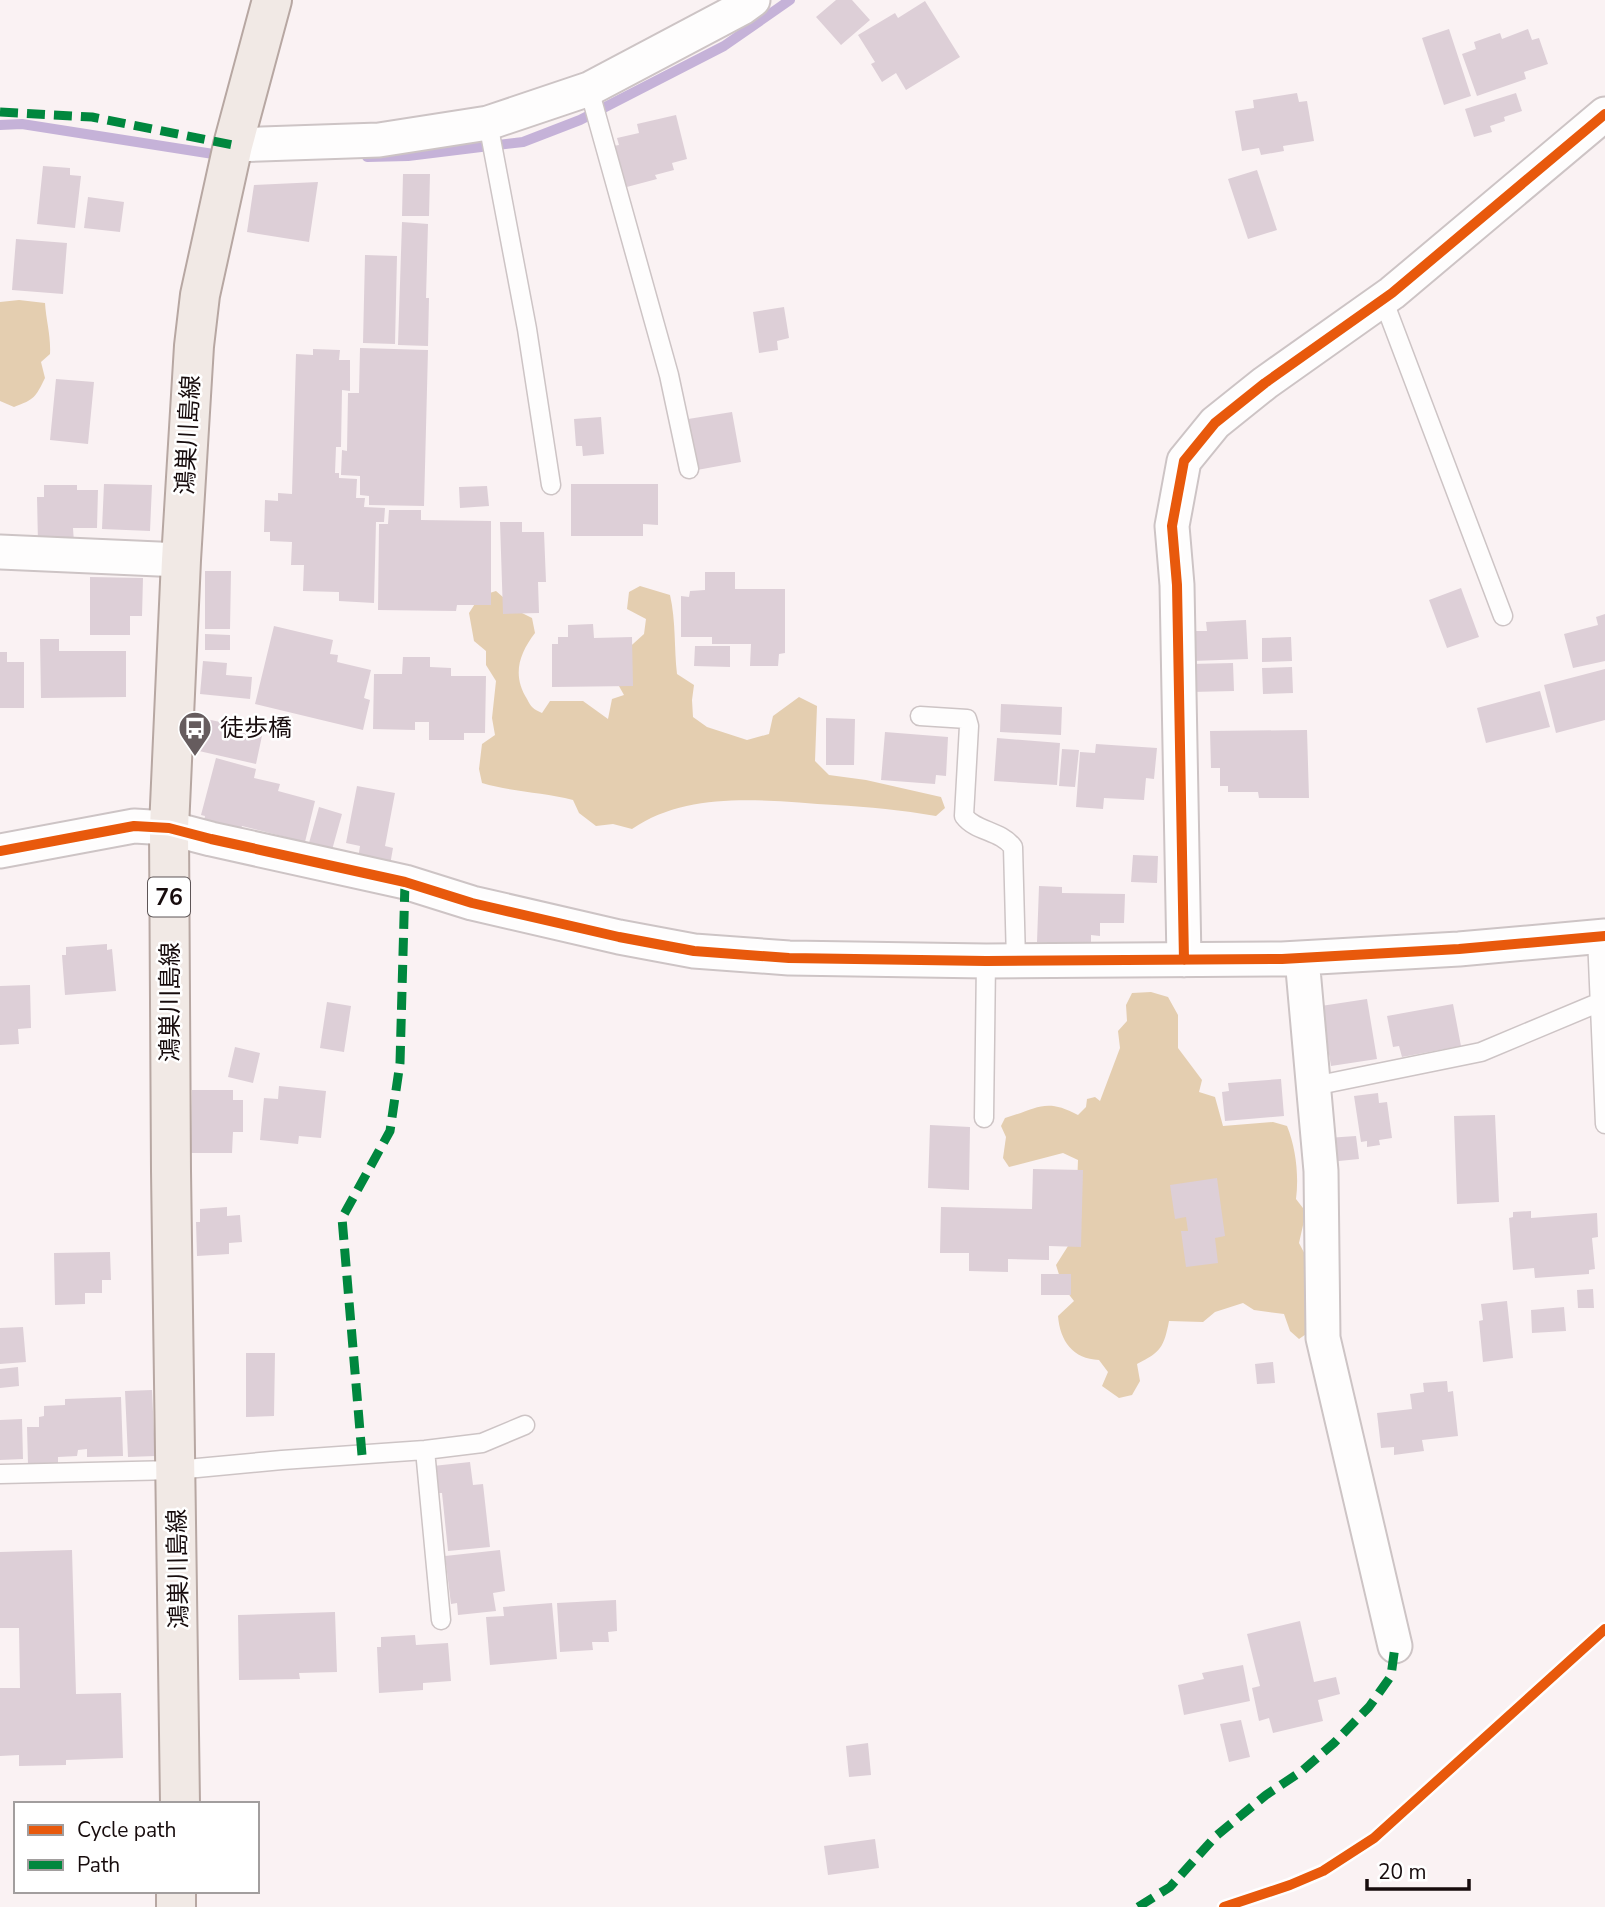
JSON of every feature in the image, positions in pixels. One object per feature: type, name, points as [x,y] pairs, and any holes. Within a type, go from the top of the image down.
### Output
[{"type":"main road","name":"鴻巣川島線","points":[[180,1802],[169,828],[181,560],[194,346],[200,295],[233,145],[272,0]]},
{"type":"street","points":[[233,145],[379,140],[488,122],[589,89],[753,0]]},
{"type":"street","points":[[1184,960],[1177,585],[1172,526],[1184,461],[1215,423],[1265,383],[1383,299],[1605,114]]},
{"type":"street","points":[[0,552],[181,560]]},
{"type":"street","points":[[0,851],[134,826],[169,828],[405,882],[486,906],[619,937],[694,951],[789,958],[1001,961],[1302,958],[1601,937]]},
{"type":"street","points":[[1302,958],[1321,1171],[1323,1338],[1395,1646]]},
{"type":"lane","points":[[589,89],[669,375],[689,469]]},
{"type":"lane","points":[[488,122],[527,329],[551,485]]},
{"type":"lane","points":[[1383,299],[1503,616]]},
{"type":"lane","points":[[920,716],[967,719],[969,726],[964,816],[968,821],[1006,838],[1013,847],[984,1118]]},
{"type":"lane","points":[[1601,937],[1605,1124]]},
{"type":"lane","points":[[1314,1086],[1481,1052],[1602,1001]]},
{"type":"lane","points":[[0,1474],[176,1470],[425,1450],[482,1443],[525,1425]]},
{"type":"lane","points":[[425,1450],[441,1620]]},
{"type":"shaded area","points":[[19,300],[45,303],[50,354],[41,362],[45,378],[36,394],[30,400],[14,407],[0,401],[0,302]]},
{"type":"shaded area","points":[[640,586],[670,595],[677,674],[694,685],[693,717],[707,727],[747,740],[769,734],[773,716],[799,697],[817,706],[815,761],[829,775],[866,780],[941,797],[945,808],[936,816],[898,810],[784,801],[730,800],[679,808],[655,816],[632,829],[613,824],[596,826],[579,813],[573,800],[482,783],[479,769],[482,744],[495,735],[492,718],[496,681],[486,665],[486,651],[474,641],[469,613],[480,596],[496,591],[520,612],[532,618],[535,633],[521,657],[519,673],[522,690],[533,708],[542,713],[550,701],[583,701],[608,719],[612,699],[624,695],[615,679],[623,653],[644,634],[646,619],[627,609],[629,592]]},
{"type":"shaded area","points":[[1151,992],[1168,997],[1178,1015],[1178,1048],[1202,1080],[1199,1092],[1215,1097],[1223,1126],[1273,1122],[1287,1126],[1296,1162],[1296,1199],[1306,1212],[1299,1243],[1309,1262],[1309,1332],[1299,1339],[1290,1331],[1284,1314],[1254,1310],[1243,1303],[1215,1312],[1203,1322],[1169,1321],[1160,1348],[1137,1364],[1140,1381],[1132,1395],[1119,1398],[1102,1386],[1108,1372],[1099,1360],[1075,1352],[1065,1341],[1059,1325],[1058,1316],[1074,1301],[1063,1287],[1056,1265],[1075,1235],[1078,1160],[1063,1153],[1009,1167],[1003,1158],[1006,1137],[1001,1126],[1005,1118],[1041,1106],[1057,1107],[1078,1115],[1086,1107],[1087,1099],[1095,1097],[1100,1101],[1120,1048],[1118,1031],[1127,1021],[1126,1005],[1132,993]]},
{"type":"building","points":[[836,0],[852,0],[870,20],[841,45],[816,17]]},
{"type":"building","points":[[925,1],[960,57],[906,90],[896,73],[882,82],[871,64],[875,62],[858,35],[895,13],[898,18]]},
{"type":"building","points":[[1449,29],[1471,96],[1444,105],[1422,38]]},
{"type":"building","points":[[1528,29],[1532,40],[1539,38],[1548,64],[1524,72],[1526,79],[1477,96],[1462,54],[1476,49],[1474,42],[1500,33],[1502,39]]},
{"type":"building","points":[[1297,93],[1299,102],[1307,101],[1314,141],[1283,146],[1284,151],[1261,155],[1259,148],[1242,151],[1235,111],[1254,108],[1253,100]]},
{"type":"building","points":[[1516,93],[1522,111],[1504,117],[1505,121],[1490,126],[1492,132],[1474,137],[1465,109]]},
{"type":"building","points":[[676,115],[687,159],[672,163],[674,170],[655,175],[657,179],[623,188],[613,146],[619,145],[617,138],[639,133],[637,124]]},
{"type":"building","points":[[43,166],[70,168],[70,175],[81,176],[75,228],[37,224]]},
{"type":"building","points":[[1257,170],[1277,230],[1248,239],[1228,179]]},
{"type":"building","points":[[403,174],[430,174],[429,216],[402,216]]},
{"type":"building","points":[[318,182],[309,242],[247,232],[254,185]]},
{"type":"building","points":[[88,197],[124,202],[120,232],[84,228]]},
{"type":"building","points":[[402,222],[428,224],[428,346],[398,345]]},
{"type":"building","points":[[16,239],[67,243],[63,294],[12,290]]},
{"type":"building","points":[[365,255],[397,256],[395,344],[363,343]]},
{"type":"building","points":[[784,307],[789,338],[777,341],[778,350],[759,353],[753,312]]},
{"type":"building","points":[[360,348],[428,350],[424,506],[369,505],[369,496],[360,495],[360,476],[341,475],[342,450],[347,451],[348,393],[359,393]]},
{"type":"building","points":[[313,349],[340,350],[339,360],[350,360],[350,391],[342,390],[341,447],[336,447],[335,473],[339,473],[339,478],[357,479],[356,498],[365,498],[364,507],[385,508],[384,522],[376,522],[374,603],[339,601],[339,592],[303,591],[304,565],[291,565],[292,542],[270,541],[270,532],[264,532],[265,500],[278,501],[278,493],[292,494],[296,354],[313,355]]},
{"type":"building","points":[[56,379],[94,382],[88,444],[50,440]]},
{"type":"building","points":[[732,412],[741,462],[697,470],[688,419]]},
{"type":"building","points":[[601,417],[604,454],[583,456],[582,446],[576,446],[574,419]]},
{"type":"building","points":[[104,484],[152,485],[150,531],[102,529]]},
{"type":"building","points":[[571,484],[658,484],[658,525],[643,524],[643,536],[571,536]]},
{"type":"building","points":[[44,485],[77,485],[77,490],[98,490],[97,528],[73,528],[74,543],[38,543],[37,497],[44,497]]},
{"type":"building","points":[[487,486],[489,506],[460,508],[459,487]]},
{"type":"building","points":[[389,510],[421,510],[421,520],[491,521],[491,605],[457,605],[456,611],[378,610],[379,524],[388,524]]},
{"type":"building","points":[[500,522],[522,522],[522,532],[544,532],[546,582],[538,582],[539,613],[503,614]]},
{"type":"building","points":[[205,571],[231,571],[230,629],[205,629]]},
{"type":"building","points":[[705,572],[735,572],[735,589],[785,589],[785,653],[779,654],[778,666],[750,666],[751,644],[712,644],[712,637],[681,637],[681,596],[689,597],[690,591],[705,590]]},
{"type":"building","points":[[90,577],[143,578],[142,616],[130,616],[130,635],[90,635]]},
{"type":"building","points":[[1461,588],[1479,637],[1447,648],[1429,600]]},
{"type":"building","points":[[1605,614],[1605,661],[1573,668],[1564,634],[1598,625],[1596,617]]},
{"type":"building","points":[[1246,620],[1248,659],[1192,661],[1191,631],[1207,631],[1206,622]]},
{"type":"building","points":[[593,624],[594,638],[632,637],[633,686],[552,687],[552,644],[558,644],[558,637],[568,637],[568,625]]},
{"type":"building","points":[[274,626],[333,640],[330,654],[338,655],[337,662],[371,670],[364,698],[370,700],[363,730],[255,704]]},
{"type":"building","points":[[205,634],[230,635],[230,650],[205,650]]},
{"type":"building","points":[[1291,637],[1292,661],[1262,662],[1262,638]]},
{"type":"building","points":[[40,639],[59,639],[59,651],[126,651],[126,697],[41,698]]},
{"type":"building","points":[[695,646],[730,646],[730,667],[694,666]]},
{"type":"building","points":[[0,652],[7,652],[7,662],[24,662],[24,708],[0,708]]},
{"type":"building","points":[[403,657],[430,657],[430,667],[451,668],[451,676],[486,676],[485,733],[464,733],[464,740],[429,740],[429,722],[415,722],[415,730],[373,729],[374,674],[402,674]]},
{"type":"building","points":[[203,661],[227,663],[226,675],[252,677],[250,699],[200,694]]},
{"type":"building","points":[[1233,663],[1234,691],[1191,692],[1190,664]]},
{"type":"building","points":[[1292,667],[1293,693],[1263,694],[1262,668]]},
{"type":"building","points":[[1605,669],[1605,720],[1556,733],[1544,685]]},
{"type":"building","points":[[1540,691],[1550,727],[1486,743],[1477,708]]},
{"type":"building","points":[[1001,704],[1062,707],[1061,735],[1000,732]]},
{"type":"building","points":[[826,718],[855,719],[854,765],[826,765]]},
{"type":"building","points":[[206,719],[263,731],[256,764],[199,751]]},
{"type":"building","points":[[1307,730],[1309,798],[1259,798],[1258,792],[1228,792],[1228,786],[1220,786],[1220,768],[1211,768],[1210,731]]},
{"type":"building","points":[[885,732],[948,737],[946,776],[936,775],[935,784],[881,780]]},
{"type":"building","points":[[997,738],[1060,743],[1057,785],[994,781]]},
{"type":"building","points":[[1096,744],[1157,748],[1154,779],[1146,778],[1144,800],[1104,798],[1103,809],[1076,807],[1080,752],[1095,753]]},
{"type":"building","points":[[1062,749],[1079,750],[1075,787],[1059,786]]},
{"type":"building","points":[[216,758],[256,769],[254,778],[280,784],[278,791],[315,801],[305,842],[242,826],[239,834],[203,827],[205,816],[201,815]]},
{"type":"building","points":[[357,786],[395,793],[385,846],[393,848],[390,865],[358,859],[360,846],[346,843]]},
{"type":"building","points":[[319,807],[342,814],[332,850],[309,843]]},
{"type":"building","points":[[1133,855],[1158,856],[1157,883],[1131,882]]},
{"type":"building","points":[[1039,886],[1062,887],[1062,893],[1125,894],[1124,923],[1100,923],[1100,936],[1091,935],[1091,943],[1037,942]]},
{"type":"building","points":[[107,944],[107,950],[112,949],[116,991],[65,995],[62,955],[66,955],[66,947]]},
{"type":"building","points":[[30,985],[31,1028],[18,1029],[19,1044],[0,1045],[0,986]]},
{"type":"building","points":[[1367,999],[1377,1059],[1331,1066],[1321,1006]]},
{"type":"building","points":[[327,1002],[351,1006],[344,1052],[320,1048]]},
{"type":"building","points":[[1453,1004],[1461,1046],[1402,1057],[1399,1046],[1393,1047],[1387,1016]]},
{"type":"building","points":[[235,1047],[260,1053],[253,1083],[228,1077]]},
{"type":"building","points":[[1281,1079],[1284,1116],[1225,1121],[1222,1092],[1229,1091],[1228,1083]]},
{"type":"building","points":[[279,1086],[326,1091],[321,1138],[299,1136],[298,1144],[260,1140],[264,1098],[278,1099]]},
{"type":"building","points":[[192,1090],[233,1090],[233,1100],[243,1100],[243,1132],[233,1132],[232,1153],[191,1153]]},
{"type":"building","points":[[1378,1093],[1379,1103],[1387,1102],[1392,1138],[1379,1140],[1380,1145],[1367,1147],[1367,1141],[1361,1142],[1354,1096]]},
{"type":"building","points":[[1495,1115],[1499,1202],[1457,1204],[1454,1116]]},
{"type":"building","points":[[930,1125],[970,1127],[969,1190],[928,1188]]},
{"type":"building","points":[[1356,1136],[1359,1159],[1329,1162],[1327,1138]]},
{"type":"building","points":[[1033,1169],[1083,1170],[1081,1247],[1049,1246],[1049,1260],[1008,1259],[1008,1272],[969,1271],[969,1253],[940,1253],[941,1207],[1032,1209]]},
{"type":"building","points":[[1217,1178],[1225,1236],[1215,1238],[1218,1263],[1186,1267],[1181,1231],[1188,1231],[1186,1217],[1175,1219],[1170,1185]]},
{"type":"building","points":[[227,1207],[227,1216],[240,1215],[242,1242],[229,1243],[229,1254],[197,1256],[196,1222],[200,1222],[200,1209]]},
{"type":"building","points":[[1531,1211],[1531,1218],[1597,1213],[1598,1237],[1592,1238],[1595,1269],[1589,1270],[1589,1274],[1535,1278],[1534,1268],[1513,1270],[1509,1218],[1513,1217],[1513,1212]]},
{"type":"building","points":[[110,1252],[111,1280],[102,1280],[102,1293],[85,1293],[85,1304],[55,1305],[54,1253]]},
{"type":"building","points":[[1041,1274],[1071,1274],[1071,1295],[1041,1295]]},
{"type":"building","points":[[1593,1289],[1594,1308],[1578,1308],[1577,1290]]},
{"type":"building","points":[[1507,1301],[1513,1358],[1483,1362],[1479,1321],[1483,1320],[1481,1304]]},
{"type":"building","points":[[1564,1307],[1566,1331],[1532,1333],[1531,1310]]},
{"type":"building","points":[[23,1327],[26,1362],[0,1364],[0,1328]]},
{"type":"building","points":[[246,1353],[275,1353],[274,1416],[246,1417]]},
{"type":"building","points":[[1273,1362],[1275,1383],[1257,1384],[1255,1364]]},
{"type":"building","points":[[18,1367],[19,1386],[0,1388],[0,1369]]},
{"type":"building","points":[[1447,1381],[1448,1392],[1453,1391],[1458,1436],[1422,1440],[1424,1451],[1394,1455],[1394,1447],[1381,1448],[1377,1413],[1412,1409],[1410,1394],[1424,1392],[1423,1383]]},
{"type":"building","points":[[152,1390],[155,1456],[128,1457],[125,1391]]},
{"type":"building","points":[[121,1397],[123,1456],[87,1457],[87,1449],[78,1450],[77,1456],[58,1457],[58,1463],[28,1464],[27,1427],[39,1427],[39,1417],[44,1416],[44,1406],[65,1405],[65,1399]]},
{"type":"building","points":[[22,1419],[23,1459],[0,1460],[0,1420]]},
{"type":"building","points":[[470,1462],[473,1485],[483,1484],[490,1547],[448,1551],[442,1493],[436,1493],[433,1466]]},
{"type":"building","points":[[72,1550],[76,1694],[121,1693],[123,1758],[66,1760],[66,1765],[19,1766],[19,1755],[0,1756],[0,1688],[20,1688],[19,1628],[0,1628],[0,1552]]},
{"type":"building","points":[[500,1550],[505,1591],[493,1593],[496,1611],[458,1615],[457,1603],[451,1604],[445,1556]]},
{"type":"building","points":[[616,1600],[617,1631],[608,1632],[609,1642],[592,1642],[593,1650],[560,1652],[557,1603]]},
{"type":"building","points":[[552,1603],[557,1659],[490,1665],[486,1617],[504,1616],[503,1607]]},
{"type":"building","points":[[335,1612],[337,1672],[299,1673],[300,1679],[239,1680],[238,1615]]},
{"type":"building","points":[[1300,1621],[1314,1682],[1336,1677],[1340,1694],[1318,1700],[1323,1721],[1273,1733],[1269,1718],[1259,1721],[1252,1688],[1260,1686],[1247,1634]]},
{"type":"building","points":[[415,1635],[416,1645],[448,1643],[451,1681],[423,1683],[423,1690],[379,1693],[377,1647],[381,1647],[381,1637]]},
{"type":"building","points":[[1243,1665],[1250,1701],[1184,1715],[1178,1685],[1204,1679],[1202,1673]]},
{"type":"building","points":[[1241,1720],[1250,1757],[1229,1762],[1220,1724]]},
{"type":"building","points":[[868,1743],[871,1775],[849,1777],[846,1746]]},
{"type":"building","points":[[875,1839],[879,1868],[828,1875],[824,1846]]},
{"type":"waterway","points":[[367,157],[408,156],[523,142],[580,120],[724,46],[790,0]]},
{"type":"waterway","points":[[0,125],[22,124],[226,156]]},
{"type":"marked path","points":[[0,112],[92,117],[233,145]]},
{"type":"marked path","points":[[362,1455],[342,1218],[390,1131],[400,1063],[405,882]]},
{"type":"marked path","points":[[1138,1907],[1170,1887],[1216,1836],[1266,1795],[1302,1771],[1334,1743],[1369,1707],[1391,1676],[1395,1646]]},
{"type":"cycle path","points":[[1184,960],[1177,585],[1172,526],[1184,461],[1215,423],[1265,383],[1392,293],[1605,114]]},
{"type":"cycle path","points":[[0,851],[134,826],[169,828],[405,882],[472,903],[619,937],[694,951],[789,958],[986,961],[1282,959],[1459,949],[1605,936]]},
{"type":"cycle path","points":[[1224,1907],[1323,1871],[1374,1838],[1605,1629]]},
{"type":"place","name":"徒歩橋","points":[[195,758]]}]
